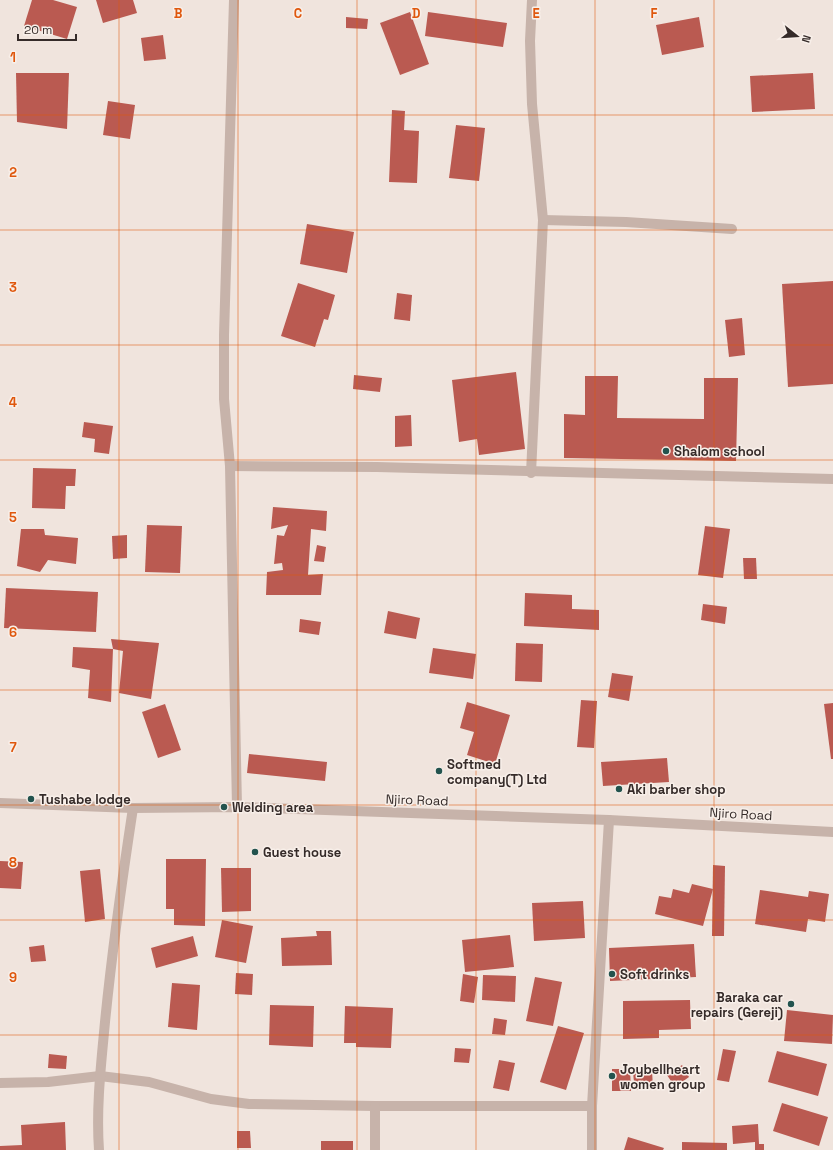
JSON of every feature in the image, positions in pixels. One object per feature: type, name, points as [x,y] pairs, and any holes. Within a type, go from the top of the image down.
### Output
[{"type":"street","points":[[234,0],[224,335],[224,399],[230,466],[237,807]]},
{"type":"street","points":[[530,473],[543,220],[532,104],[530,41],[532,0]]},
{"type":"street","points":[[543,220],[626,222],[732,229]]},
{"type":"street","points":[[230,466],[377,467],[530,473],[833,479]]},
{"type":"street","name":"Njiro Road","points":[[0,803],[133,808],[237,807],[609,820],[833,832]]},
{"type":"street","points":[[99,1150],[100,1076],[115,929],[133,808]]},
{"type":"street","points":[[592,1150],[592,1106],[609,820]]},
{"type":"street","points":[[0,1083],[48,1082],[100,1076],[149,1082],[211,1099],[249,1104],[375,1106],[592,1106]]},
{"type":"street","points":[[375,1106],[375,1150]]},
{"type":"building","points":[[32,0],[53,0],[77,7],[67,39],[24,26]]},
{"type":"building","points":[[96,0],[133,0],[137,13],[103,23]]},
{"type":"building","points":[[410,12],[429,64],[400,75],[380,23]]},
{"type":"building","points":[[428,12],[507,23],[503,47],[425,36]]},
{"type":"building","points":[[346,17],[368,19],[367,29],[346,28]]},
{"type":"building","points":[[699,17],[704,47],[662,55],[656,25]]},
{"type":"building","points":[[163,35],[166,59],[144,61],[141,38]]},
{"type":"building","points":[[16,73],[69,73],[67,129],[17,122]]},
{"type":"building","points":[[813,73],[815,109],[752,112],[750,76]]},
{"type":"building","points":[[108,101],[135,105],[130,139],[103,135]]},
{"type":"building","points":[[392,110],[405,111],[404,130],[419,131],[417,183],[389,182]]},
{"type":"building","points":[[456,125],[485,128],[479,181],[449,178]]},
{"type":"building","points":[[307,224],[354,232],[347,273],[300,264]]},
{"type":"building","points":[[833,281],[833,384],[788,387],[782,284]]},
{"type":"building","points":[[298,283],[335,295],[328,320],[324,319],[315,347],[281,336]]},
{"type":"building","points":[[397,293],[412,295],[410,321],[394,319]]},
{"type":"building","points":[[742,318],[745,355],[729,357],[725,320]]},
{"type":"building","points":[[516,372],[525,449],[479,455],[477,439],[459,442],[452,380]]},
{"type":"building","points":[[354,375],[382,378],[380,392],[353,389]]},
{"type":"building","points":[[585,376],[618,376],[617,418],[704,419],[704,378],[738,378],[736,461],[564,458],[564,414],[585,415]]},
{"type":"building","points":[[411,415],[412,446],[395,447],[395,416]]},
{"type":"building","points":[[84,422],[113,426],[109,454],[94,452],[95,439],[82,437]]},
{"type":"building","points":[[33,468],[76,469],[75,486],[66,486],[65,509],[32,508]]},
{"type":"building","points":[[273,507],[327,511],[326,531],[311,529],[308,575],[323,574],[321,595],[266,595],[267,572],[283,570],[282,563],[274,564],[277,535],[284,536],[288,525],[271,529]]},
{"type":"building","points":[[147,525],[182,526],[180,573],[145,572]]},
{"type":"building","points":[[705,526],[730,529],[723,578],[698,575]]},
{"type":"building","points":[[21,529],[44,529],[45,535],[78,538],[76,564],[48,560],[40,572],[17,566]]},
{"type":"building","points":[[127,535],[127,558],[113,559],[112,536]]},
{"type":"building","points":[[317,545],[326,547],[324,562],[314,561]]},
{"type":"building","points":[[743,558],[756,558],[757,579],[744,579]]},
{"type":"building","points":[[6,588],[98,592],[96,632],[4,628]]},
{"type":"building","points":[[525,593],[572,595],[572,609],[599,610],[599,630],[524,626]]},
{"type":"building","points":[[703,604],[727,607],[725,624],[701,620]]},
{"type":"building","points":[[388,611],[420,618],[416,639],[384,633]]},
{"type":"building","points":[[300,619],[321,622],[319,635],[299,632]]},
{"type":"building","points":[[111,639],[159,643],[151,699],[119,693],[123,651],[113,649]]},
{"type":"building","points":[[516,643],[543,644],[542,682],[515,681]]},
{"type":"building","points":[[73,647],[113,649],[111,702],[88,698],[90,670],[72,667]]},
{"type":"building","points":[[433,648],[476,654],[473,679],[429,673]]},
{"type":"building","points":[[612,673],[633,676],[629,701],[608,697]]},
{"type":"building","points":[[581,700],[597,701],[594,748],[577,747]]},
{"type":"building","points":[[467,702],[510,715],[495,764],[467,755],[474,732],[460,728]]},
{"type":"building","points":[[833,703],[833,759],[831,759],[824,704]]},
{"type":"building","points":[[165,704],[181,750],[158,758],[142,712]]},
{"type":"building","points":[[249,754],[327,762],[325,781],[247,773]]},
{"type":"building","points":[[667,758],[669,782],[603,786],[601,762]]},
{"type":"building","points":[[166,859],[206,859],[205,926],[174,925],[174,909],[166,909]]},
{"type":"building","points":[[0,861],[23,862],[21,889],[0,888]]},
{"type":"building","points":[[713,865],[725,866],[724,936],[712,936]]},
{"type":"building","points":[[221,868],[251,868],[251,911],[222,912]]},
{"type":"building","points":[[100,869],[105,919],[85,922],[80,871]]},
{"type":"building","points":[[692,884],[713,889],[703,926],[655,914],[659,896],[671,898],[673,889],[689,893]]},
{"type":"building","points":[[760,890],[808,897],[809,891],[829,894],[825,922],[808,919],[806,932],[755,924]]},
{"type":"building","points":[[583,901],[585,938],[534,941],[532,903]]},
{"type":"building","points":[[222,920],[253,926],[246,963],[215,957]]},
{"type":"building","points":[[316,931],[331,931],[332,965],[282,966],[281,938],[317,936]]},
{"type":"building","points":[[510,935],[514,967],[465,972],[462,940]]},
{"type":"building","points":[[193,936],[198,956],[156,968],[151,948]]},
{"type":"building","points":[[694,944],[696,977],[610,981],[609,948]]},
{"type":"building","points":[[44,945],[46,961],[31,962],[29,947]]},
{"type":"building","points":[[236,973],[253,974],[252,995],[235,994]]},
{"type":"building","points":[[463,974],[478,977],[474,1003],[460,1001]]},
{"type":"building","points":[[483,975],[516,976],[515,1002],[482,1000]]},
{"type":"building","points":[[535,977],[562,982],[553,1026],[526,1021]]},
{"type":"building","points":[[172,983],[200,985],[197,1030],[168,1027]]},
{"type":"building","points":[[690,1000],[691,1029],[659,1030],[659,1038],[623,1039],[623,1001]]},
{"type":"building","points":[[270,1005],[314,1006],[313,1047],[269,1045]]},
{"type":"building","points":[[345,1006],[393,1008],[391,1048],[356,1047],[356,1043],[344,1043]]},
{"type":"building","points":[[787,1010],[833,1015],[832,1044],[784,1041]]},
{"type":"building","points":[[494,1018],[507,1020],[505,1035],[492,1034]]},
{"type":"building","points":[[558,1026],[584,1033],[566,1090],[540,1082]]},
{"type":"building","points":[[455,1048],[471,1049],[469,1063],[454,1062]]},
{"type":"building","points":[[723,1049],[736,1051],[729,1082],[717,1080]]},
{"type":"building","points":[[777,1051],[827,1064],[818,1096],[768,1082]]},
{"type":"building","points":[[49,1054],[67,1056],[66,1069],[48,1068]]},
{"type":"building","points":[[499,1060],[515,1063],[509,1091],[493,1088]]},
{"type":"building","points":[[682,1065],[689,1077],[675,1087],[667,1075]]},
{"type":"building","points":[[612,1069],[630,1069],[631,1091],[612,1091]]},
{"type":"building","points":[[652,1071],[653,1088],[635,1090],[633,1073]]},
{"type":"building","points":[[782,1103],[828,1117],[819,1146],[773,1131]]},
{"type":"building","points":[[65,1122],[66,1150],[0,1150],[0,1146],[22,1145],[21,1125]]},
{"type":"building","points":[[758,1124],[759,1144],[764,1144],[764,1150],[755,1150],[755,1142],[733,1144],[732,1126]]},
{"type":"building","points":[[237,1131],[250,1131],[251,1148],[237,1148]]},
{"type":"building","points":[[628,1137],[664,1148],[663,1150],[624,1150]]},
{"type":"building","points":[[321,1141],[353,1141],[353,1150],[321,1150]]},
{"type":"building","points":[[682,1142],[727,1143],[727,1150],[682,1150]]},
{"type":"place","name":"Shalom school","points":[[666,451]]},
{"type":"place","name":"Softmed company(T) Ltd","points":[[439,771]]},
{"type":"place","name":"Aki barber shop","points":[[619,789]]},
{"type":"place","name":"Tushabe lodge","points":[[31,799]]},
{"type":"place","name":"Welding area","points":[[224,807]]},
{"type":"place","name":"Guest house","points":[[255,852]]},
{"type":"place","name":"Soft drinks","points":[[612,974]]},
{"type":"place","name":"Baraka car repairs (Gereji)","points":[[791,1004]]},
{"type":"place","name":"Joybellheart women group","points":[[612,1076]]}]
